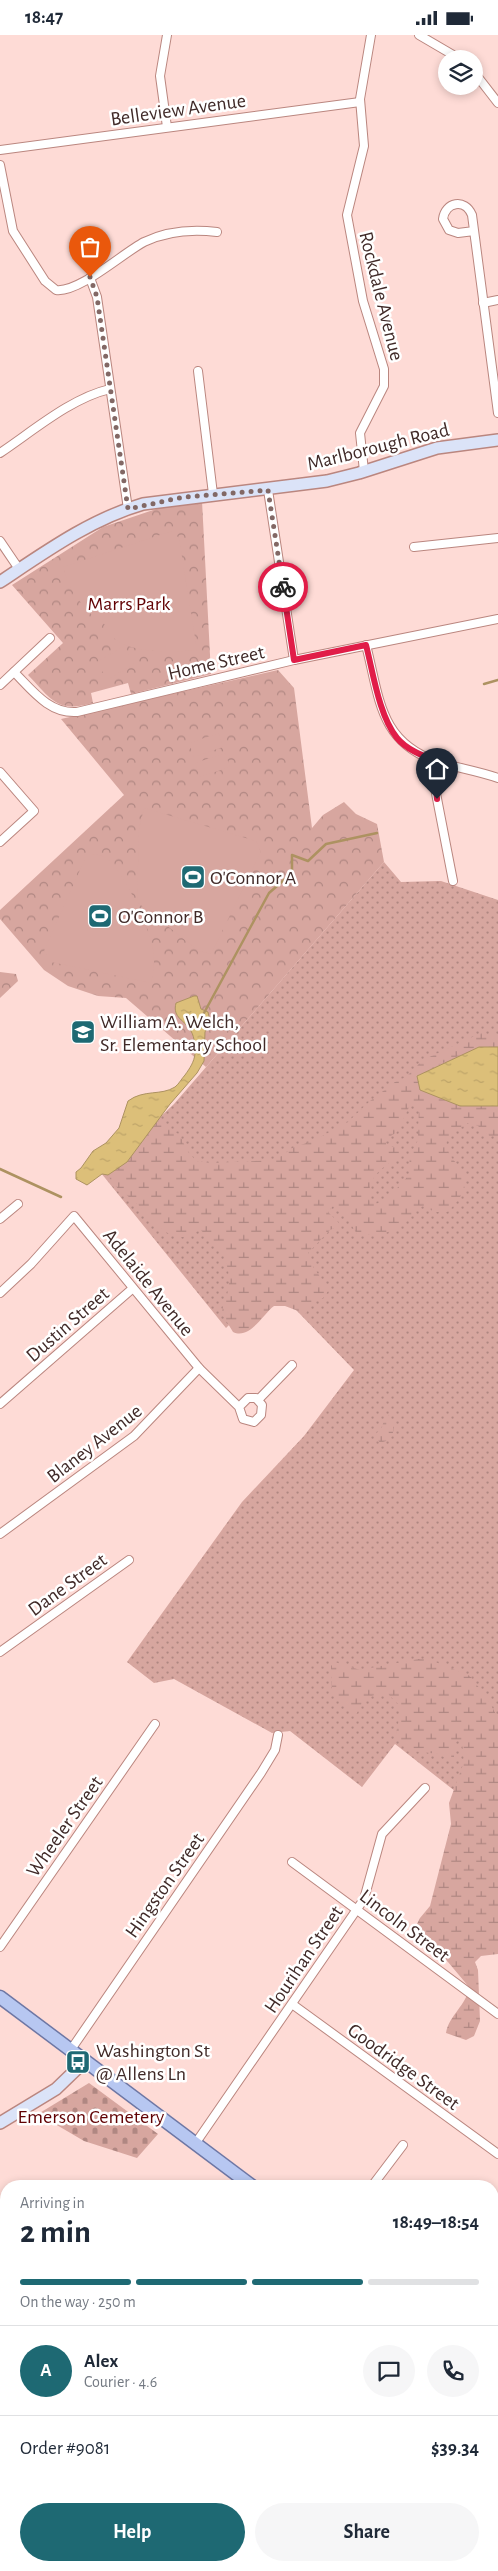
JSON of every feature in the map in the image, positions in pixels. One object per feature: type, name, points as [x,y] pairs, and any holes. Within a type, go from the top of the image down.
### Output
[{"type":"main road","points":[[0,1997],[84,2062],[244,2180]]},
{"type":"street","points":[[167,35],[160,76],[167,127]]},
{"type":"street","name":"Rockdale Avenue","points":[[364,471],[360,433],[367,415],[380,394],[385,378],[364,301],[348,225],[348,206],[364,146],[360,101],[372,35]]},
{"type":"street","points":[[420,35],[447,50]]},
{"type":"street","points":[[483,84],[498,103]]},
{"type":"street","name":"Belleview Avenue","points":[[0,150],[360,101]]},
{"type":"street","points":[[0,165],[12,227],[45,281],[59,291],[90,277],[154,238],[187,231],[217,232]]},
{"type":"street","points":[[474,231],[458,233],[449,230],[443,219],[445,210],[453,204],[466,206],[472,215],[498,413]]},
{"type":"street","points":[[90,277],[97,297],[128,509]]},
{"type":"street","points":[[483,303],[498,300]]},
{"type":"street","points":[[198,371],[213,494]]},
{"type":"street","points":[[0,453],[74,403],[110,389]]},
{"type":"street","name":"Marlborough Road","points":[[0,582],[84,530],[128,509],[160,501],[213,494],[268,490],[327,481],[437,448],[498,440]]},
{"type":"street","points":[[268,490],[294,660]]},
{"type":"street","points":[[414,547],[498,539]]},
{"type":"street","points":[[0,541],[19,569]]},
{"type":"street","name":"Home Street","points":[[14,672],[54,709],[69,713],[91,710],[294,660],[498,619]]},
{"type":"street","points":[[0,685],[50,638]]},
{"type":"street","points":[[366,645],[382,705],[397,738],[409,748],[434,760],[498,778]]},
{"type":"street","points":[[434,760],[434,783],[452,881]]},
{"type":"street","points":[[0,772],[34,811],[0,842]]},
{"type":"street","points":[[0,1219],[18,1205]]},
{"type":"street","name":"Adelaide Avenue","points":[[0,1293],[31,1264],[74,1216],[132,1289],[199,1368],[239,1407]]},
{"type":"street","name":"Dustin Street","points":[[0,1404],[132,1289]]},
{"type":"street","points":[[258,1400],[292,1365]]},
{"type":"street","name":"Blaney Avenue","points":[[0,1534],[134,1436],[199,1368]]},
{"type":"street","points":[[248,1398],[258,1400],[262,1405],[261,1415],[254,1421],[243,1419],[239,1407],[248,1398]]},
{"type":"street","name":"Dane Street","points":[[0,1652],[129,1560]]},
{"type":"street","name":"Wheeler Street","points":[[0,1947],[155,1724]]},
{"type":"street","name":"Hingston Street","points":[[70,2051],[261,1773],[275,1750],[278,1735]]},
{"type":"street","name":"Hourihan Street","points":[[195,2144],[364,1899],[382,1834],[425,1788]]},
{"type":"street","name":"Lincoln Street","points":[[292,1861],[498,2015]]},
{"type":"street","name":"Goodridge Street","points":[[292,2004],[498,2154]]},
{"type":"street","points":[[0,2123],[56,2089],[84,2062]]},
{"type":"street","points":[[377,2180],[403,2145]]},
{"type":"green space","name":"Marrs Park","points":[[202,501],[211,674],[131,694],[128,683],[91,693],[93,703],[81,706],[63,705],[56,702],[28,675],[63,643],[12,585],[103,527],[162,507]]},
{"type":"green space","points":[[172,531],[179,538],[197,650],[154,651],[123,644],[113,637],[101,619],[98,621],[81,603],[72,590],[63,567]]},
{"type":"green space","points":[[124,646],[134,664],[107,680],[97,662]]},
{"type":"green space","points":[[278,670],[294,688],[312,828],[323,815],[344,802],[356,814],[377,824],[384,862],[206,1067],[126,998],[98,996],[68,986],[44,970],[0,919],[0,910],[124,795],[61,719]]},
{"type":"green space","points":[[219,733],[223,747],[194,757],[189,743]]},
{"type":"green space","points":[[225,753],[230,767],[200,777],[195,763]]},
{"type":"green space","name":"O'Connor A","points":[[144,808],[256,841],[261,852],[211,954],[199,951],[137,902],[139,829]]},
{"type":"green space","name":"O'Connor B","points":[[87,854],[101,856],[113,864],[135,900],[147,927],[153,949],[154,966],[151,983],[51,962],[44,951]]},
{"type":"green space","points":[[384,862],[401,882],[441,881],[498,900],[498,1821],[460,1795],[395,1744],[362,1787],[290,1731],[272,1733],[174,1679],[154,1683],[127,1662],[242,1502],[304,1436],[354,1370],[271,1284],[226,1328],[101,1173],[174,1104]]},
{"type":"green space","points":[[0,972],[16,974],[18,981],[0,998]]},
{"type":"green space","points":[[481,1033],[498,1036],[498,1047],[479,1047],[425,1071],[434,1096],[460,1106],[498,1106],[498,1136],[489,1136],[478,1126],[468,1123],[449,1137],[446,1146],[460,1167],[465,1185],[460,1197],[447,1212],[435,1212],[423,1206],[401,1226],[390,1232],[363,1235],[357,1234],[349,1221],[333,1206],[328,1212],[341,1225],[330,1230],[308,1253],[311,1263],[328,1291],[323,1298],[309,1304],[306,1314],[285,1306],[274,1306],[251,1329],[239,1334],[233,1332],[222,1314],[228,1291],[229,1273],[227,1264],[214,1241],[200,1230],[182,1237],[168,1233],[117,1187],[108,1175],[127,1162],[157,1121],[180,1135],[186,1149],[196,1161],[211,1163],[275,1160],[294,1147],[313,1141],[348,1122],[370,1101],[395,1082],[406,1077],[423,1060]],"holes":[[[411,1103],[419,1106],[418,1140],[409,1157],[411,1173],[389,1197],[376,1204],[370,1202],[370,1185],[373,1179],[382,1168],[401,1155],[395,1147],[386,1146],[386,1139],[397,1132]]]},
{"type":"green space","points":[[388,1414],[393,1424],[393,1434],[389,1440],[380,1443],[375,1435],[382,1427]]},
{"type":"green space","points":[[418,1659],[428,1659],[470,1676],[487,1698],[498,1718],[498,1954],[481,1956],[475,1962],[478,1970],[480,2021],[474,2036],[466,2040],[446,2033],[468,1993],[469,1987],[448,1962],[438,1953],[428,1950],[414,1930],[420,1918],[430,1906],[451,1824],[449,1803],[464,1762],[462,1741],[459,1740],[454,1743],[454,1762],[438,1754],[414,1751],[401,1742],[396,1733],[400,1715],[398,1704],[388,1694],[369,1697],[362,1703],[357,1713],[350,1714],[332,1691],[331,1666],[335,1662],[360,1670]]},
{"type":"green space","name":"Emerson Cemetery","points":[[89,2083],[158,2134],[137,2158],[84,2141],[38,2114]]},
{"type":"water","points":[[197,996],[201,1009],[208,1012],[210,1021],[205,1032],[204,1061],[197,1073],[170,1104],[127,1162],[108,1175],[102,1174],[87,1185],[76,1179],[76,1172],[93,1151],[106,1143],[119,1128],[128,1101],[140,1095],[170,1090],[179,1083],[189,1070],[194,1057],[194,1040],[188,1027],[177,1016],[175,1008],[176,1003]]},
{"type":"water","points":[[479,1047],[498,1047],[498,1106],[460,1106],[420,1090],[417,1076]]},
{"type":"waterway","points":[[484,684],[498,680]]},
{"type":"waterway","points":[[204,1013],[269,893],[292,873],[292,855],[308,861],[326,844],[377,833]]},
{"type":"waterway","points":[[0,1169],[61,1197]]},
{"type":"way so far","points":[[90,277],[97,297],[128,509],[143,504],[184,497],[268,490],[283,587]]},
{"type":"place","name":"O'Connor A","points":[[193,877]]},
{"type":"place","name":"O'Connor B","points":[[100,916]]},
{"type":"place","name":"William A. Welch, Sr. Elementary School","points":[[83,1032]]},
{"type":"place","name":"Washington St @ Allens Ln","points":[[78,2062]]},
{"type":"route","points":[[283,587],[294,660],[366,645],[382,705],[392,730],[402,743],[417,753],[434,760],[434,783],[437,799]]}]
